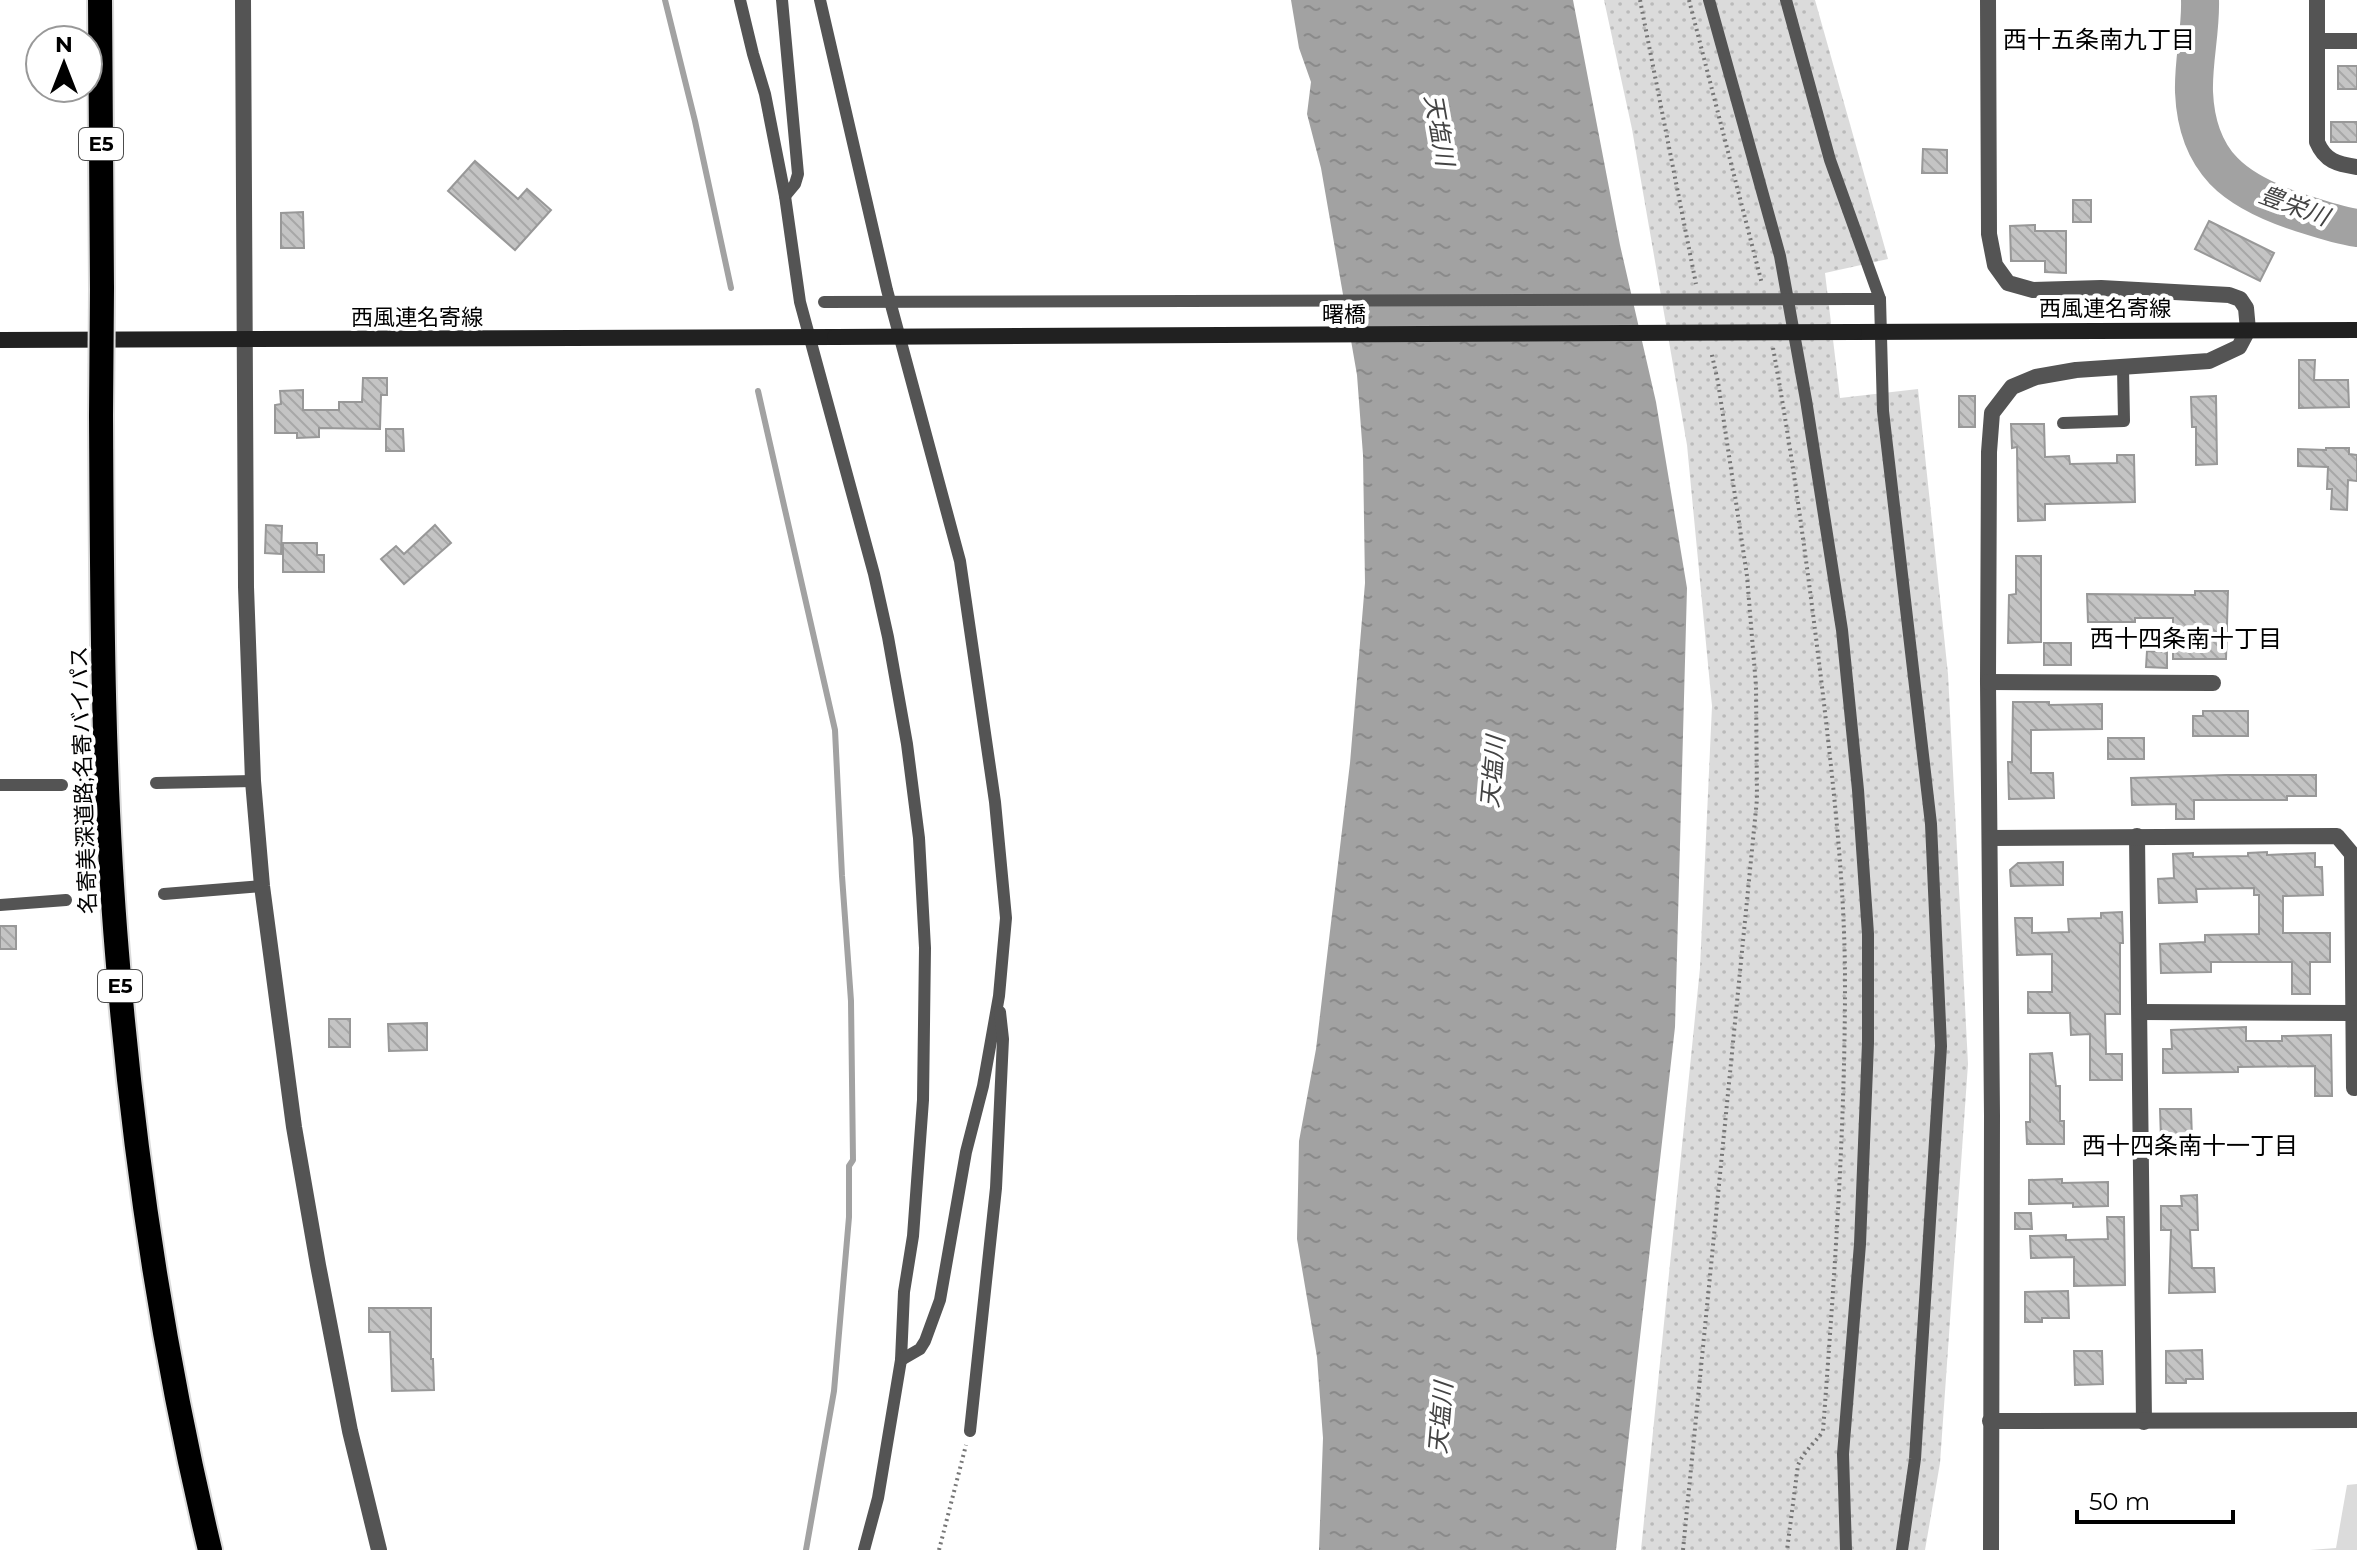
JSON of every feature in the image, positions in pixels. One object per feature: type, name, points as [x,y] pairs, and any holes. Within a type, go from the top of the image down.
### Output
[{"type":"highway","name":"名寄美深道路;名寄バイパス","points":[[100,0],[102,621],[107,785],[122,1010],[148,1228],[173,1375],[210,1550]]},
{"type":"main road","name":"西風連名寄線","points":[[1854,332],[2357,330]]},
{"type":"main road","name":"曙橋","points":[[835,337],[1854,332]]},
{"type":"main road","name":"西風連名寄線","points":[[0,340],[835,337]]},
{"type":"street","points":[[243,0],[246,587],[253,781],[262,886],[294,1127],[318,1265],[350,1431],[379,1550]]},
{"type":"street","points":[[1988,0],[1989,234],[1995,265],[2008,283],[2033,290],[2101,288],[2229,295],[2240,299],[2246,308],[2248,330],[2239,347],[2209,361],[2076,370],[2036,377],[2012,387],[1992,413],[1989,452],[1988,682],[1992,1115],[1991,1550]]},
{"type":"street","points":[[2317,0],[2317,142],[2322,154],[2340,164],[2357,167]]},
{"type":"street","points":[[2318,41],[2357,41]]},
{"type":"street","points":[[1988,682],[2213,683]]},
{"type":"street","points":[[2137,836],[2144,1422]]},
{"type":"street","points":[[1990,838],[2337,836],[2352,854],[2354,1088]]},
{"type":"street","points":[[2140,1012],[2353,1013]]},
{"type":"street","points":[[1990,1421],[2357,1420]]},
{"type":"lane","points":[[740,0],[765,94],[785,196],[800,302],[874,574],[907,744],[919,838],[925,948],[923,1100],[913,1236],[904,1292],[901,1360],[878,1498],[864,1550]]},
{"type":"lane","points":[[782,0],[798,174],[795,184],[785,196]]},
{"type":"lane","points":[[820,0],[887,290],[960,561],[995,802],[1006,918],[999,996],[983,1086],[966,1152],[940,1300],[920,1349],[901,1360]]},
{"type":"lane","points":[[1709,0],[1780,256],[1842,630],[1858,790],[1868,934],[1868,1043],[1860,1244],[1843,1454],[1846,1550]]},
{"type":"lane","points":[[1786,0],[1830,160],[1880,299],[1883,411],[1931,824],[1941,1046],[1915,1459],[1902,1550]]},
{"type":"lane","points":[[800,302],[1880,299]]},
{"type":"lane","points":[[2063,423],[2124,421],[2123,368]]},
{"type":"lane","points":[[156,783],[253,781]]},
{"type":"lane","points":[[0,785],[62,785]]},
{"type":"lane","points":[[164,894],[262,886]]},
{"type":"lane","points":[[0,905],[66,900]]},
{"type":"lane","points":[[970,1431],[996,1188],[1003,1039],[999,996]]},
{"type":"path","points":[[1640,0],[1699,294]]},
{"type":"path","points":[[1689,0],[1764,293]]},
{"type":"path","points":[[1683,1550],[1757,799],[1756,686],[1747,576],[1718,382],[1708,338]]},
{"type":"path","points":[[1772,339],[1815,625],[1838,827],[1845,982],[1834,1272],[1823,1431],[1803,1453],[1798,1465],[1787,1550]]},
{"type":"path","points":[[939,1550],[970,1431]]},
{"type":"shaded area","points":[[1604,0],[1815,0],[1888,259],[1825,273],[1840,398],[1918,389],[1948,674],[1968,1064],[1940,1463],[1925,1550],[1641,1550],[1700,968],[1712,706],[1687,445],[1632,129]]},
{"type":"shaded area","points":[[2357,1484],[2357,1550],[2310,1550],[2336,1548],[2347,1485]]},
{"type":"water","name":"天塩川","points":[[1291,0],[1573,0],[1620,245],[1656,402],[1687,588],[1675,1027],[1616,1550],[1319,1550],[1323,1438],[1317,1357],[1297,1239],[1299,1141],[1316,1049],[1350,763],[1365,583],[1363,455],[1357,375],[1321,168],[1307,114],[1311,82],[1299,48]]},
{"type":"building","points":[[2338,66],[2357,66],[2357,89],[2338,89]]},
{"type":"building","points":[[2331,122],[2357,122],[2357,142],[2331,142]]},
{"type":"building","points":[[1923,149],[1947,150],[1947,173],[1922,173]]},
{"type":"building","points":[[475,161],[518,199],[527,189],[551,210],[515,250],[448,191]]},
{"type":"building","points":[[2073,200],[2091,200],[2091,222],[2073,222]]},
{"type":"building","points":[[303,212],[304,248],[281,248],[281,213]]},
{"type":"building","points":[[2209,221],[2274,253],[2260,281],[2195,249]]},
{"type":"building","points":[[2035,225],[2035,231],[2066,231],[2066,273],[2045,272],[2045,261],[2011,261],[2010,226]]},
{"type":"building","points":[[2299,360],[2315,360],[2314,380],[2348,380],[2349,407],[2299,408]]},
{"type":"building","points":[[363,378],[387,378],[387,395],[381,395],[380,429],[319,428],[319,437],[297,438],[297,433],[275,433],[275,405],[281,404],[280,391],[303,390],[303,410],[339,410],[339,402],[362,402]]},
{"type":"building","points":[[1959,396],[1975,396],[1975,427],[1959,427]]},
{"type":"building","points":[[2216,396],[2217,464],[2196,465],[2196,427],[2192,427],[2191,397]]},
{"type":"building","points":[[2011,424],[2044,424],[2045,457],[2069,456],[2070,464],[2117,463],[2117,455],[2134,455],[2135,502],[2045,504],[2045,520],[2018,521],[2017,447],[2012,448]]},
{"type":"building","points":[[386,429],[403,429],[404,451],[386,451]]},
{"type":"building","points":[[2349,448],[2349,454],[2357,455],[2357,481],[2348,480],[2347,510],[2331,509],[2332,489],[2327,489],[2328,467],[2298,466],[2298,449]]},
{"type":"building","points":[[266,525],[282,526],[281,554],[265,553]]},
{"type":"building","points":[[435,525],[451,543],[404,584],[381,559],[396,546],[404,554]]},
{"type":"building","points":[[283,543],[317,543],[317,555],[324,555],[324,572],[283,572]]},
{"type":"building","points":[[2016,556],[2041,556],[2041,642],[2008,643],[2009,595],[2016,594]]},
{"type":"building","points":[[2195,591],[2228,591],[2226,659],[2173,659],[2173,618],[2088,622],[2087,594],[2195,595]]},
{"type":"building","points":[[2044,643],[2071,643],[2071,665],[2044,665]]},
{"type":"building","points":[[2147,651],[2167,652],[2167,668],[2146,667]]},
{"type":"building","points":[[2013,702],[2102,704],[2102,729],[2031,730],[2031,773],[2053,773],[2054,798],[2009,799],[2008,762],[2012,762]]},
{"type":"building","points":[[2203,711],[2248,711],[2248,736],[2193,736],[2193,716],[2203,716]]},
{"type":"building","points":[[2108,738],[2144,738],[2144,759],[2108,759]]},
{"type":"building","points":[[2316,775],[2316,796],[2287,796],[2287,800],[2194,800],[2194,819],[2176,819],[2176,804],[2132,805],[2131,778]]},
{"type":"building","points":[[2267,852],[2267,855],[2315,853],[2315,867],[2322,867],[2323,895],[2283,896],[2283,933],[2330,933],[2330,962],[2310,962],[2310,994],[2292,994],[2292,962],[2211,962],[2211,972],[2161,973],[2160,944],[2205,942],[2205,935],[2259,934],[2259,895],[2254,895],[2254,888],[2196,889],[2197,902],[2159,903],[2158,879],[2174,878],[2173,854],[2193,853],[2193,857],[2248,856],[2248,853]]},
{"type":"building","points":[[2063,862],[2063,885],[2011,886],[2010,870],[2018,863]]},
{"type":"building","points":[[2122,912],[2120,1014],[2105,1014],[2106,1054],[2122,1054],[2122,1080],[2090,1080],[2090,1034],[2071,1035],[2070,1013],[2028,1013],[2028,992],[2052,992],[2052,954],[2017,955],[2015,918],[2032,918],[2032,933],[2069,932],[2068,919],[2101,918],[2101,913]]},
{"type":"building","points":[[0,926],[16,926],[16,949],[0,949]]},
{"type":"building","points":[[329,1019],[350,1019],[350,1047],[329,1047]]},
{"type":"building","points":[[427,1023],[427,1050],[389,1051],[388,1024]]},
{"type":"building","points":[[2246,1027],[2246,1041],[2282,1041],[2282,1036],[2331,1035],[2332,1096],[2315,1096],[2315,1066],[2238,1067],[2238,1072],[2163,1073],[2163,1049],[2172,1049],[2171,1030]]},
{"type":"building","points":[[2052,1053],[2056,1086],[2060,1086],[2060,1121],[2064,1121],[2064,1144],[2027,1144],[2030,1054]]},
{"type":"building","points":[[2160,1109],[2191,1109],[2192,1139],[2161,1139]]},
{"type":"building","points":[[2062,1179],[2062,1183],[2108,1182],[2108,1206],[2029,1204],[2029,1180]]},
{"type":"building","points":[[2197,1195],[2198,1230],[2190,1230],[2192,1268],[2214,1268],[2215,1292],[2169,1293],[2171,1230],[2161,1230],[2161,1206],[2182,1206],[2181,1196]]},
{"type":"building","points":[[2015,1213],[2031,1213],[2032,1229],[2015,1229]]},
{"type":"building","points":[[2107,1217],[2124,1217],[2125,1285],[2074,1286],[2074,1257],[2031,1258],[2030,1236],[2066,1235],[2066,1240],[2108,1239]]},
{"type":"building","points":[[2068,1291],[2069,1318],[2042,1318],[2042,1322],[2025,1322],[2025,1292]]},
{"type":"building","points":[[369,1308],[431,1308],[434,1390],[392,1391],[390,1332],[369,1332]]},
{"type":"building","points":[[2202,1350],[2203,1379],[2166,1383],[2166,1351]]},
{"type":"building","points":[[2074,1351],[2102,1351],[2103,1384],[2075,1385]]},
{"type":"waterway","points":[[665,0],[731,288]]},
{"type":"waterway","name":"豊栄川","points":[[2200,0],[2194,92],[2197,117],[2212,156],[2238,184],[2276,204],[2357,228]]},
{"type":"waterway","points":[[758,391],[835,730],[851,1001],[853,1160],[849,1166],[849,1217],[834,1391],[806,1550]]},
{"type":"district","name":"西十五条南九丁目","points":[[2099,40]]},
{"type":"district","name":"西十四条南十丁目","points":[[2186,639]]},
{"type":"district","name":"西十四条南十一丁目","points":[[2190,1146]]}]
